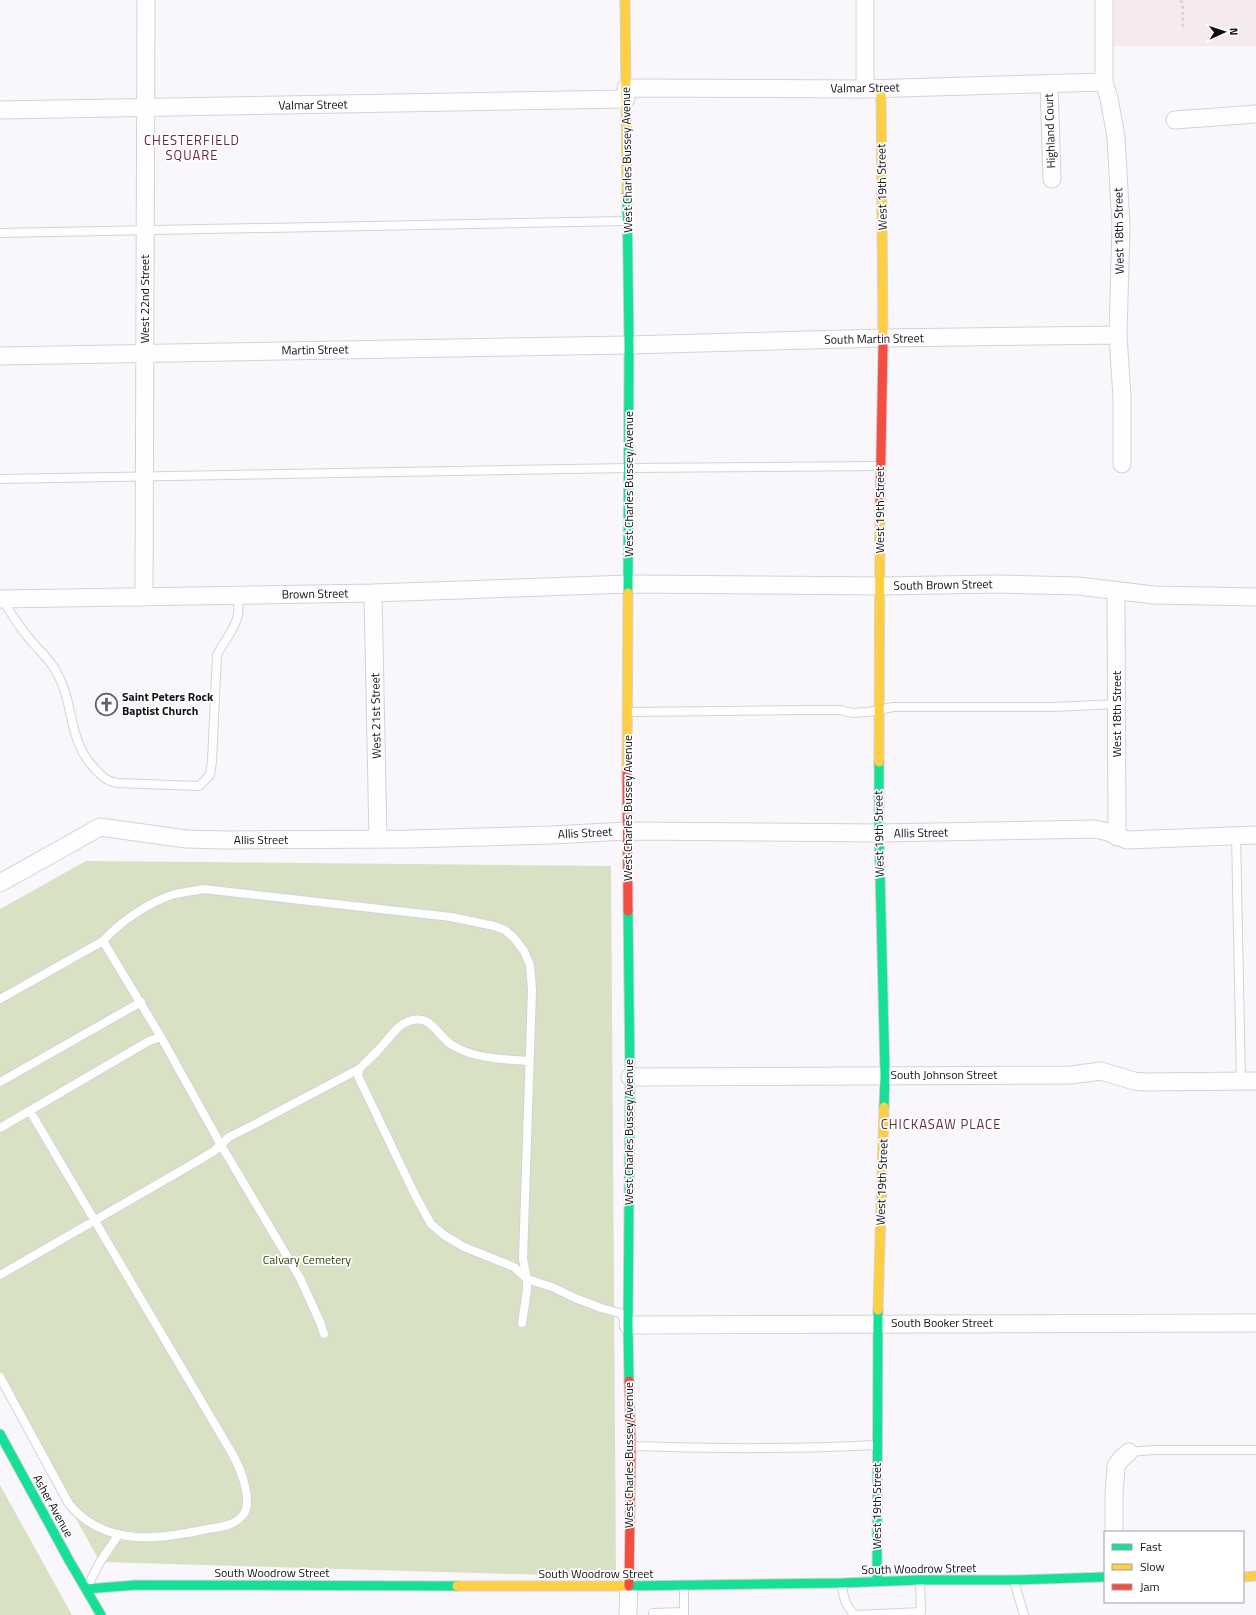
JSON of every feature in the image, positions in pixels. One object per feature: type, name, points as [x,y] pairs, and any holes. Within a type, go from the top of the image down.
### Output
[{"type":"street","name":"West 22nd Street","points":[[144,597],[146,0]]},
{"type":"street","name":"West Charles Bussey Avenue","points":[[625,0],[629,221],[628,831],[630,1077],[628,1325],[631,1446],[628,1615]]},
{"type":"street","name":"West 19th Street","points":[[865,0],[873,88],[884,338],[880,466],[879,833],[885,1075],[878,1324],[877,1581]]},
{"type":"street","name":"West 18th Street","points":[[1104,0],[1104,82],[1109,98],[1116,137],[1121,226],[1118,335],[1122,398],[1122,464]]},
{"type":"street","name":"Valmar Street","points":[[0,110],[146,108],[1104,82]]},
{"type":"street","name":"Highland Court","points":[[1049,83],[1052,179]]},
{"type":"street","points":[[1175,120],[1256,114]]},
{"type":"street","name":"South Martin Street","points":[[629,345],[884,338],[1118,335]]},
{"type":"street","name":"Martin Street","points":[[0,356],[629,345]]},
{"type":"street","name":"South Brown Street","points":[[629,584],[1078,586],[1178,596],[1256,597]]},
{"type":"street","name":"Brown Street","points":[[1,599],[373,593],[629,584]]},
{"type":"street","name":"West 18th Street","points":[[1116,591],[1117,837]]},
{"type":"street","name":"West 21st Street","points":[[373,593],[378,839]]},
{"type":"street","name":"Allis Street","points":[[0,883],[100,827],[186,839],[254,840],[551,835],[628,831],[879,833],[1095,829],[1108,832],[1127,840],[1256,835]]},
{"type":"street","name":"South Johnson Street","points":[[630,1077],[1072,1075],[1101,1070],[1134,1081],[1144,1082],[1248,1081]]},
{"type":"street","name":"South Booker Street","points":[[628,1325],[1256,1323]]},
{"type":"street","name":"Asher Avenue","points":[[0,1434],[70,1562],[101,1615]]},
{"type":"street","points":[[1114,1531],[1116,1466],[1129,1452]]},
{"type":"street","points":[[1244,1576],[1256,1576]]},
{"type":"street","name":"South Woodrow Street","points":[[86,1590],[136,1585],[629,1586],[842,1583],[920,1580],[1014,1580],[1104,1577]]},
{"type":"lane","points":[[0,233],[629,221]]},
{"type":"lane","points":[[0,479],[629,468],[880,466]]},
{"type":"lane","points":[[1,599],[32,642],[57,672],[65,689],[77,743],[88,762],[106,780],[117,783],[199,786],[210,775],[217,655],[224,641],[235,626],[239,614],[238,595]]},
{"type":"lane","points":[[628,712],[840,710],[852,713],[868,712],[893,707],[1053,707],[1116,704]]},
{"type":"lane","points":[[1236,835],[1248,1081]]},
{"type":"lane","points":[[0,999],[103,942],[112,931],[134,915],[155,903],[177,894],[203,889],[451,917],[494,926],[505,930],[514,938],[524,951],[530,964],[532,990],[523,1259],[527,1279],[522,1323]]},
{"type":"lane","points":[[103,942],[161,1037],[221,1145],[300,1278],[324,1334]]},
{"type":"lane","points":[[0,1082],[140,1002]]},
{"type":"lane","points":[[0,1275],[196,1162],[221,1145],[229,1137],[253,1126],[359,1069],[398,1027],[406,1022],[417,1019],[430,1023],[451,1044],[464,1051],[487,1057],[529,1061]]},
{"type":"lane","points":[[0,1128],[149,1042],[161,1037]]},
{"type":"lane","points":[[359,1069],[358,1076],[416,1197],[431,1224],[444,1235],[464,1247],[514,1267],[527,1279],[552,1287],[601,1308],[620,1313],[628,1325]]},
{"type":"lane","points":[[0,1376],[69,1504],[77,1514],[87,1521],[118,1534],[148,1538],[175,1536],[228,1525],[237,1521],[244,1515],[246,1509],[246,1496],[242,1474],[233,1455],[30,1111]]},
{"type":"lane","points":[[631,1446],[717,1449],[809,1449],[877,1445]]},
{"type":"lane","points":[[1129,1452],[1154,1450],[1256,1450]]},
{"type":"lane","points":[[86,1590],[100,1562],[118,1534]]},
{"type":"lane","points":[[842,1583],[844,1601],[847,1607],[855,1615],[921,1614],[920,1580]]},
{"type":"lane","points":[[1014,1580],[1024,1615]]},
{"type":"lane","points":[[653,1615],[653,1613],[684,1614],[684,1585]]},
{"type":"path","points":[[1181,0],[1183,8],[1183,30]]},
{"type":"shaded area","points":[[1103,0],[1256,0],[1256,46],[1104,46]]},
{"type":"green space","name":"Calvary Cemetery","points":[[86,861],[611,866],[616,1577],[100,1562],[0,1382],[0,909]]},
{"type":"green space","points":[[0,1485],[72,1615],[0,1615]]},
{"type":"traffic: fast","points":[[627,192],[629,345],[628,593]]},
{"type":"traffic: fast","points":[[879,762],[879,833],[885,1075],[884,1107]]},
{"type":"traffic: fast","points":[[628,911],[630,1077],[629,1381]]},
{"type":"traffic: fast","points":[[877,1581],[878,1310]]},
{"type":"traffic: fast","points":[[0,1434],[70,1562],[101,1615]]},
{"type":"traffic: fast","points":[[626,1586],[842,1583],[920,1580],[1014,1580],[1104,1577]]},
{"type":"traffic: fast","points":[[86,1589],[136,1585],[457,1586]]},
{"type":"traffic: slow","points":[[625,0],[627,192]]},
{"type":"traffic: slow","points":[[881,88],[883,346]]},
{"type":"traffic: slow","points":[[879,762],[880,505]]},
{"type":"traffic: slow","points":[[627,772],[628,593]]},
{"type":"traffic: slow","points":[[878,1310],[884,1107]]},
{"type":"traffic: slow","points":[[1244,1577],[1256,1576]]},
{"type":"traffic: slow","points":[[457,1586],[626,1586]]},
{"type":"traffic: jam","points":[[880,505],[883,346]]},
{"type":"traffic: jam","points":[[627,772],[628,911]]},
{"type":"traffic: jam","points":[[629,1381],[631,1446],[629,1586]]},
{"type":"place","name":"Saint Peters Rock Baptist Church","points":[[106,704]]},
{"type":"district","name":"CHESTERFIELD SQUARE","points":[[192,148]]},
{"type":"district","name":"CHICKASAW PLACE","points":[[941,1124]]}]
